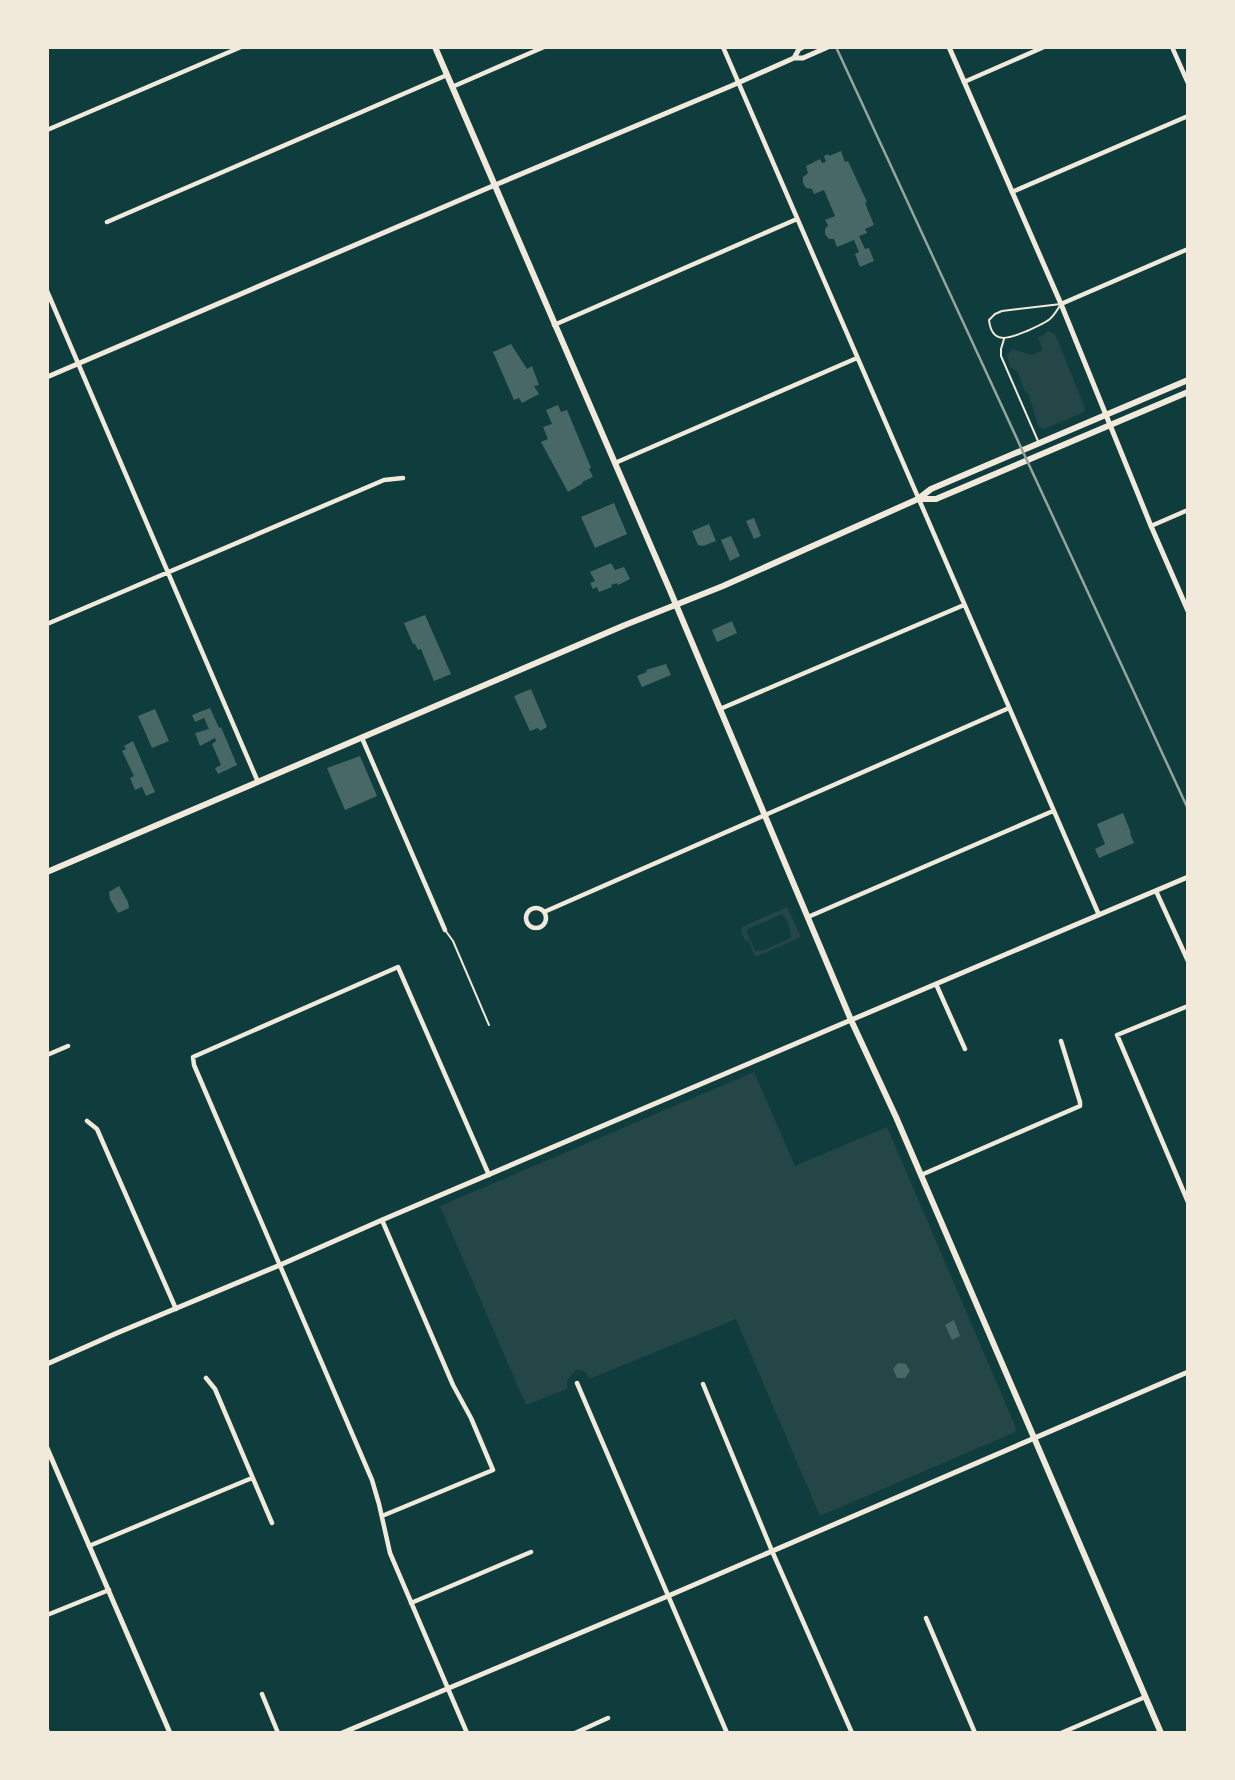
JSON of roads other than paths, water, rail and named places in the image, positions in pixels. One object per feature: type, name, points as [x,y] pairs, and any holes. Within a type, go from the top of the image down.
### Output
[{"type":"main road","points":[[435,47],[676,605],[851,1020],[921,1175],[1161,1733]]},
{"type":"main road","points":[[47,872],[736,580],[918,499],[931,489],[1188,380]]},
{"type":"main road","points":[[918,499],[936,499],[1188,392]]},
{"type":"street","points":[[47,130],[241,47]]},
{"type":"street","points":[[452,87],[544,47]]},
{"type":"street","points":[[723,47],[1099,915]]},
{"type":"street","points":[[794,58],[803,47]]},
{"type":"street","points":[[47,377],[794,58],[803,58],[828,47]]},
{"type":"street","points":[[949,47],[1061,304],[1188,611]]},
{"type":"street","points":[[964,82],[1044,47]]},
{"type":"street","points":[[1172,47],[1188,83]]},
{"type":"street","points":[[107,222],[447,75]]},
{"type":"street","points":[[1012,192],[1188,116]]},
{"type":"street","points":[[554,325],[797,219]]},
{"type":"street","points":[[1061,304],[1188,249]]},
{"type":"street","points":[[47,291],[258,782]]},
{"type":"street","points":[[615,463],[857,358]]},
{"type":"street","points":[[47,624],[384,480],[403,478]]},
{"type":"street","points":[[1151,526],[1188,510]]},
{"type":"street","points":[[719,709],[964,605]]},
{"type":"street","points":[[544,912],[1009,708]]},
{"type":"street","points":[[362,738],[445,930]]},
{"type":"street","points":[[808,917],[1053,811]]},
{"type":"street","points":[[47,1364],[1188,877]]},
{"type":"street","points":[[1156,891],[1188,961]]},
{"type":"street","points":[[537,908],[544,912],[546,919],[543,925],[536,928],[529,925],[527,918],[530,911],[537,908]]},
{"type":"street","points":[[467,1733],[390,1553],[372,1480],[194,1065],[193,1057],[398,967],[489,1175]]},
{"type":"street","points":[[936,984],[965,1049]]},
{"type":"street","points":[[1188,1006],[1118,1035],[1188,1202]]},
{"type":"street","points":[[921,1175],[1080,1106],[1061,1041]]},
{"type":"street","points":[[47,1055],[68,1046]]},
{"type":"street","points":[[87,1121],[97,1129],[176,1309]]},
{"type":"street","points":[[382,1220],[493,1470],[382,1516]]},
{"type":"street","points":[[342,1733],[1188,1372]]},
{"type":"street","points":[[206,1378],[215,1389],[272,1523]]},
{"type":"street","points":[[577,1382],[727,1733]]},
{"type":"street","points":[[703,1384],[772,1551],[852,1733]]},
{"type":"street","points":[[47,1448],[170,1733]]},
{"type":"street","points":[[89,1546],[252,1478]]},
{"type":"street","points":[[411,1604],[531,1552]]},
{"type":"street","points":[[47,1615],[109,1590]]},
{"type":"street","points":[[926,1618],[975,1733]]},
{"type":"street","points":[[262,1694],[278,1733]]},
{"type":"street","points":[[1061,1733],[1145,1697]]},
{"type":"street","points":[[575,1733],[608,1718]]},
{"type":"lane","points":[[1061,304],[1049,321],[1012,337],[997,337],[991,332],[989,320],[1002,311],[1061,304]]},
{"type":"lane","points":[[1004,338],[1000,349],[1001,356],[1039,443]]},
{"type":"lane","points":[[445,930],[453,941],[489,1025]]},
{"type":"railway","points":[[836,47],[1188,809]]}]
